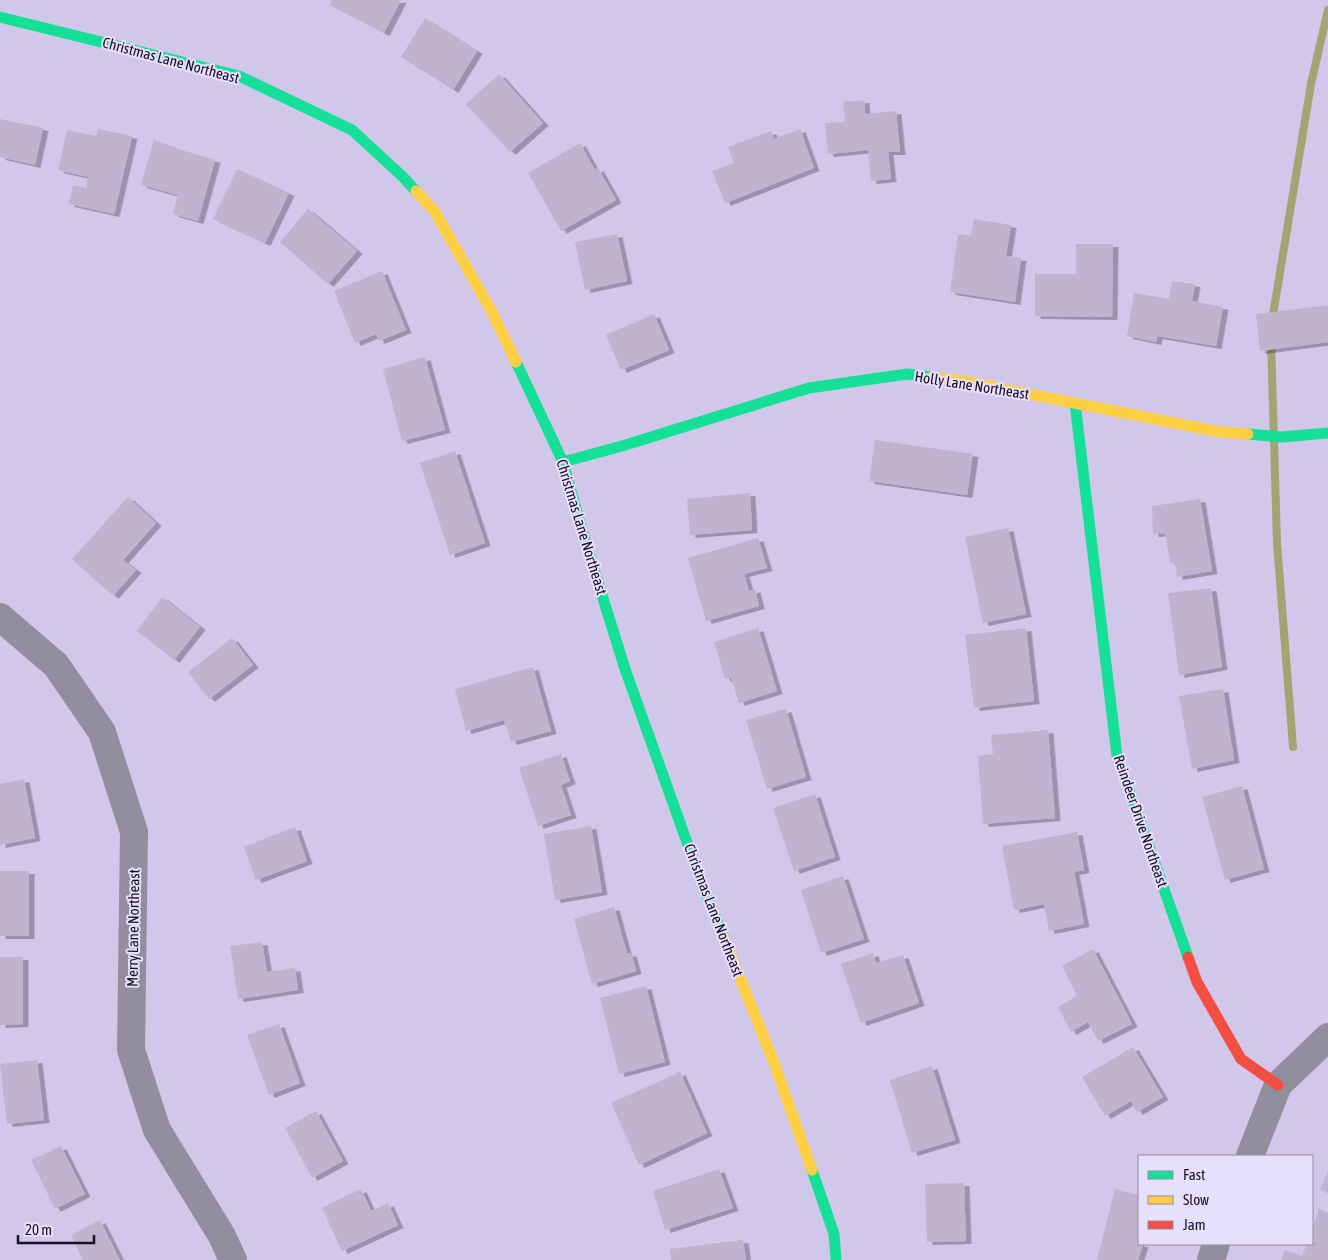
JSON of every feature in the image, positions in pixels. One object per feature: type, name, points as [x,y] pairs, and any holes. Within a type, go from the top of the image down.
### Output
[{"type":"street","name":"Christmas Lane Northeast","points":[[0,17],[239,76],[352,130],[402,176],[435,212],[491,310],[563,462],[625,669],[703,887],[773,1060],[834,1234],[836,1260]]},
{"type":"street","name":"Holly Lane Northeast","points":[[563,462],[622,446],[809,388],[907,374],[969,382],[1220,432],[1282,437],[1328,434]]},
{"type":"street","name":"Reindeer Drive Northeast","points":[[1075,403],[1117,756],[1197,982],[1241,1059],[1278,1085]]},
{"type":"street","name":"Merry Lane Northeast","points":[[0,617],[56,665],[102,732],[134,832],[131,1050],[157,1130],[222,1236],[233,1260]]},
{"type":"street","points":[[1250,1155],[1278,1085],[1328,1037]]},
{"type":"street","points":[[1211,1260],[1216,1245]]},
{"type":"building","points":[[332,0],[401,0],[384,33],[330,5]]},
{"type":"building","points":[[425,18],[477,51],[453,90],[401,57]]},
{"type":"building","points":[[499,74],[543,123],[510,152],[466,104]]},
{"type":"building","points":[[864,100],[865,114],[896,111],[900,152],[888,152],[891,179],[871,181],[868,150],[828,154],[825,123],[845,122],[843,102]]},
{"type":"building","points":[[0,119],[43,128],[35,165],[0,157]]},
{"type":"building","points":[[98,129],[132,136],[114,214],[69,204],[73,185],[86,188],[88,177],[58,170],[67,130],[96,136]]},
{"type":"building","points":[[800,129],[814,168],[725,203],[712,171],[734,163],[728,147],[771,131],[774,139]]},
{"type":"building","points":[[154,140],[215,160],[198,221],[173,214],[178,195],[141,185]]},
{"type":"building","points":[[580,143],[595,170],[598,168],[616,200],[561,231],[528,173]]},
{"type":"building","points":[[237,169],[289,193],[265,243],[213,219]]},
{"type":"building","points":[[308,209],[357,251],[328,284],[280,242]]},
{"type":"building","points":[[974,219],[1011,225],[1006,256],[1021,258],[1015,302],[950,292],[958,234],[971,236]]},
{"type":"building","points":[[617,234],[627,281],[585,290],[575,242]]},
{"type":"building","points":[[1076,244],[1113,244],[1112,317],[1035,316],[1035,274],[1076,274]]},
{"type":"building","points":[[382,271],[406,330],[379,341],[376,334],[355,343],[334,291]]},
{"type":"building","points":[[1172,281],[1195,284],[1192,301],[1223,307],[1216,346],[1157,336],[1156,342],[1127,336],[1134,293],[1169,299]]},
{"type":"building","points":[[1328,305],[1328,342],[1260,351],[1256,314]]},
{"type":"building","points":[[654,314],[669,350],[621,370],[606,335]]},
{"type":"building","points":[[425,357],[445,430],[402,441],[383,369]]},
{"type":"building","points":[[875,440],[973,454],[967,495],[869,481]]},
{"type":"building","points":[[455,451],[485,543],[450,555],[420,463]]},
{"type":"building","points":[[750,493],[752,530],[690,535],[687,499]]},
{"type":"building","points":[[128,497],[156,523],[123,560],[136,570],[113,596],[72,559]]},
{"type":"building","points":[[1200,499],[1212,571],[1177,577],[1176,563],[1170,563],[1165,533],[1153,534],[1152,506]]},
{"type":"building","points":[[1008,528],[1026,614],[983,623],[965,537]]},
{"type":"building","points":[[758,538],[767,568],[744,574],[749,591],[755,589],[759,606],[706,621],[688,558]]},
{"type":"building","points":[[1211,588],[1222,667],[1179,675],[1168,593]]},
{"type":"building","points":[[162,597],[200,627],[174,660],[137,631]]},
{"type":"building","points":[[758,628],[777,691],[739,703],[731,677],[725,679],[714,642]]},
{"type":"building","points":[[1026,628],[1034,701],[974,708],[965,635]]},
{"type":"building","points":[[232,638],[253,665],[209,699],[188,672]]},
{"type":"building","points":[[533,667],[551,731],[511,742],[504,720],[466,731],[455,689]]},
{"type":"building","points":[[1223,689],[1234,760],[1192,769],[1179,696]]},
{"type":"building","points":[[786,709],[806,777],[767,789],[746,720]]},
{"type":"building","points":[[1048,730],[1055,818],[983,824],[978,756],[993,754],[991,735]]},
{"type":"building","points":[[561,754],[570,781],[561,785],[571,815],[538,826],[519,768]]},
{"type":"building","points":[[24,779],[35,838],[0,845],[0,784]]},
{"type":"building","points":[[1242,786],[1264,869],[1225,880],[1202,797]]},
{"type":"building","points":[[815,794],[835,857],[794,871],[773,808]]},
{"type":"building","points":[[591,826],[602,892],[555,900],[544,834]]},
{"type":"building","points":[[295,827],[307,861],[256,880],[244,847]]},
{"type":"building","points":[[1077,832],[1084,870],[1074,872],[1084,924],[1049,931],[1044,904],[1014,910],[1002,846]]},
{"type":"building","points":[[0,871],[29,871],[29,936],[0,936]]},
{"type":"building","points":[[843,876],[864,939],[821,953],[801,890]]},
{"type":"building","points":[[614,907],[627,954],[631,953],[636,971],[592,984],[574,919]]},
{"type":"building","points":[[262,942],[267,972],[295,968],[298,990],[238,999],[230,946]]},
{"type":"building","points":[[1093,949],[1132,1024],[1098,1041],[1088,1022],[1071,1032],[1058,1007],[1077,996],[1062,966]]},
{"type":"building","points":[[873,953],[876,963],[903,955],[919,1003],[861,1023],[841,964]]},
{"type":"building","points":[[0,957],[23,957],[23,1024],[0,1025]]},
{"type":"building","points":[[646,986],[665,1062],[619,1074],[600,998]]},
{"type":"building","points":[[279,1024],[300,1083],[269,1095],[247,1035]]},
{"type":"building","points":[[1133,1047],[1163,1097],[1137,1112],[1131,1101],[1105,1116],[1082,1077]]},
{"type":"building","points":[[37,1060],[44,1120],[7,1124],[0,1064]]},
{"type":"building","points":[[932,1066],[955,1140],[912,1153],[890,1080]]},
{"type":"building","points":[[680,1072],[707,1133],[639,1165],[611,1103]]},
{"type":"building","points":[[316,1111],[343,1161],[312,1178],[285,1128]]},
{"type":"building","points":[[61,1146],[85,1194],[55,1209],[31,1160]]},
{"type":"building","points":[[719,1169],[733,1208],[665,1230],[653,1191]]},
{"type":"building","points":[[1328,1171],[1328,1193],[1320,1189]]},
{"type":"building","points":[[964,1183],[966,1241],[927,1242],[925,1184]]},
{"type":"building","points":[[361,1189],[371,1211],[388,1203],[398,1225],[342,1251],[322,1208]]},
{"type":"building","points":[[1115,1189],[1138,1195],[1138,1245],[1143,1245],[1138,1260],[1097,1260]]},
{"type":"building","points":[[1319,1209],[1328,1213],[1328,1260],[1281,1260],[1285,1250],[1302,1256],[1307,1245],[1313,1245],[1313,1226]]},
{"type":"building","points":[[100,1220],[120,1260],[83,1260],[71,1235]]},
{"type":"building","points":[[743,1240],[746,1260],[671,1260],[670,1249]]},
{"type":"waterway","points":[[1272,321],[1311,84],[1328,10]]},
{"type":"waterway","points":[[1271,340],[1277,543],[1293,747]]},
{"type":"traffic: fast","points":[[0,17],[239,76],[352,130],[416,191]]},
{"type":"traffic: fast","points":[[516,362],[563,462],[625,669],[703,887],[724,938]]},
{"type":"traffic: fast","points":[[563,462],[622,446],[809,388],[907,374],[932,377]]},
{"type":"traffic: fast","points":[[1075,403],[1117,756],[1188,957]]},
{"type":"traffic: fast","points":[[1248,434],[1282,437],[1328,433]]},
{"type":"traffic: fast","points":[[812,1170],[834,1234],[836,1260]]},
{"type":"traffic: slow","points":[[416,191],[435,212],[491,310],[516,362]]},
{"type":"traffic: slow","points":[[932,377],[969,382],[1220,432],[1248,434]]},
{"type":"traffic: slow","points":[[724,938],[773,1060],[812,1170]]},
{"type":"traffic: jam","points":[[1188,957],[1197,982],[1241,1059],[1278,1085]]}]
